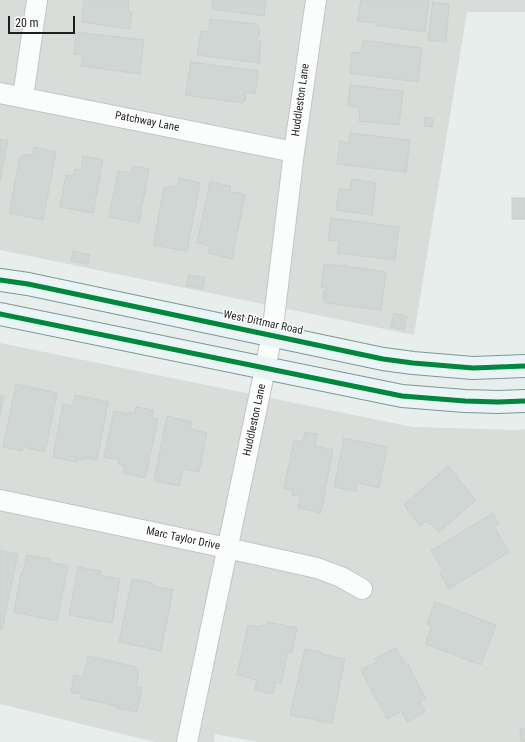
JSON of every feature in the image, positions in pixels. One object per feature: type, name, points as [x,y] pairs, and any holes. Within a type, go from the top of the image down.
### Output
[{"type":"street","points":[[23,97],[37,0]]},
{"type":"street","name":"Huddleston Lane","points":[[187,742],[272,335],[294,152],[316,0]]},
{"type":"street","name":"Patchway Lane","points":[[0,93],[294,152]]},
{"type":"street","name":"West Dittmar Road","points":[[0,280],[383,359],[474,368],[525,366]]},
{"type":"street","points":[[0,314],[402,396],[466,401],[525,401]]},
{"type":"street","name":"Marc Taylor Drive","points":[[0,500],[317,568],[341,577],[362,588]]},
{"type":"shaded area","points":[[0,0],[525,0],[525,12],[467,12],[414,335],[0,250]]},
{"type":"shaded area","points":[[0,343],[413,427],[525,429],[525,742],[258,742],[215,734],[214,742],[155,742],[0,704]]},
{"type":"building","points":[[84,0],[129,0],[128,11],[132,11],[130,29],[81,22]]},
{"type":"building","points":[[213,0],[266,0],[264,16],[212,9]]},
{"type":"building","points":[[361,0],[429,0],[425,32],[357,21]]},
{"type":"building","points":[[433,2],[449,4],[446,42],[428,40]]},
{"type":"building","points":[[210,19],[257,24],[260,29],[259,36],[255,40],[261,40],[259,63],[197,55],[201,31],[209,32]]},
{"type":"building","points":[[76,32],[144,40],[140,74],[81,66],[83,55],[74,54]]},
{"type":"building","points":[[363,40],[422,48],[418,82],[350,73],[352,52],[361,53]]},
{"type":"building","points":[[191,62],[258,71],[255,94],[246,92],[245,101],[242,103],[185,95]]},
{"type":"building","points":[[350,85],[403,91],[399,125],[359,121],[360,108],[348,106]]},
{"type":"building","points":[[425,117],[433,119],[432,127],[424,126]]},
{"type":"building","points":[[350,133],[410,140],[406,172],[337,164],[340,141],[349,143]]},
{"type":"building","points":[[0,139],[8,141],[0,181]]},
{"type":"building","points":[[34,147],[56,152],[43,220],[9,213],[20,157],[24,154],[32,156]]},
{"type":"building","points":[[83,156],[103,160],[93,213],[60,207],[66,175],[73,176],[75,169],[81,170]]},
{"type":"building","points":[[133,166],[149,169],[139,223],[109,217],[118,171],[131,173]]},
{"type":"building","points":[[179,178],[200,183],[187,251],[153,245],[164,188],[169,186],[177,187]]},
{"type":"building","points":[[352,179],[376,183],[372,215],[336,210],[339,189],[350,190]]},
{"type":"building","points":[[210,182],[231,186],[230,193],[237,192],[245,195],[232,259],[208,253],[210,246],[197,243]]},
{"type":"building","points":[[512,198],[525,198],[525,219],[512,219]]},
{"type":"building","points":[[331,218],[399,227],[395,260],[337,253],[339,241],[328,240]]},
{"type":"building","points":[[73,251],[90,255],[88,264],[71,261]]},
{"type":"building","points":[[324,264],[342,266],[343,264],[346,264],[346,266],[386,272],[381,310],[326,303],[323,299],[324,291],[328,288],[321,287]]},
{"type":"building","points":[[189,275],[205,278],[202,289],[186,286]]},
{"type":"building","points":[[394,313],[407,316],[404,330],[391,327]]},
{"type":"building","points":[[16,384],[57,393],[45,452],[23,447],[22,451],[3,447]]},
{"type":"building","points":[[75,395],[108,402],[97,460],[85,458],[85,460],[78,459],[77,462],[53,457],[63,404],[73,406]]},
{"type":"building","points":[[0,396],[4,396],[0,416]]},
{"type":"building","points":[[136,407],[153,410],[152,417],[158,419],[145,478],[123,473],[124,466],[118,464],[119,460],[104,457],[114,411],[130,414],[130,412],[135,413]]},
{"type":"building","points":[[167,416],[192,422],[190,429],[207,433],[199,472],[183,469],[179,486],[154,481]]},
{"type":"building","points":[[305,432],[317,434],[315,446],[333,450],[321,513],[298,508],[300,496],[292,495],[293,491],[284,488],[294,440],[303,442]]},
{"type":"building","points":[[344,438],[387,447],[379,488],[358,483],[356,491],[334,487]]},
{"type":"building","points":[[448,466],[476,500],[439,532],[432,524],[430,525],[426,521],[420,526],[404,505]]},
{"type":"building","points":[[493,513],[499,524],[494,526],[509,552],[449,589],[440,573],[443,571],[431,551]]},
{"type":"building","points":[[0,550],[18,554],[2,630],[0,629]]},
{"type":"building","points":[[27,555],[50,559],[50,562],[68,566],[57,621],[14,612],[21,573],[23,573]]},
{"type":"building","points":[[78,567],[101,571],[100,575],[120,579],[112,623],[69,615]]},
{"type":"building","points":[[132,579],[153,583],[152,586],[173,590],[161,651],[119,642]]},
{"type":"building","points":[[435,602],[496,625],[481,665],[425,644],[432,626],[427,624]]},
{"type":"building","points":[[268,622],[297,628],[292,653],[288,652],[281,683],[276,682],[273,694],[255,690],[257,680],[237,675],[248,625],[260,627],[260,625],[267,626]]},
{"type":"building","points":[[396,648],[406,665],[408,664],[426,699],[420,702],[425,712],[407,722],[402,711],[387,719],[361,670],[377,662],[375,659]]},
{"type":"building","points":[[305,649],[345,659],[332,723],[290,715]]},
{"type":"building","points":[[88,656],[136,667],[136,671],[139,671],[136,687],[142,688],[137,712],[80,698],[81,694],[71,692],[74,675],[83,677]]},
{"type":"building","points":[[520,729],[525,729],[525,741],[521,741]]},
{"type":"cycle path","points":[[0,280],[28,284],[383,359],[473,368],[525,366]]},
{"type":"cycle path","points":[[0,314],[402,396],[465,401],[525,401]]}]
